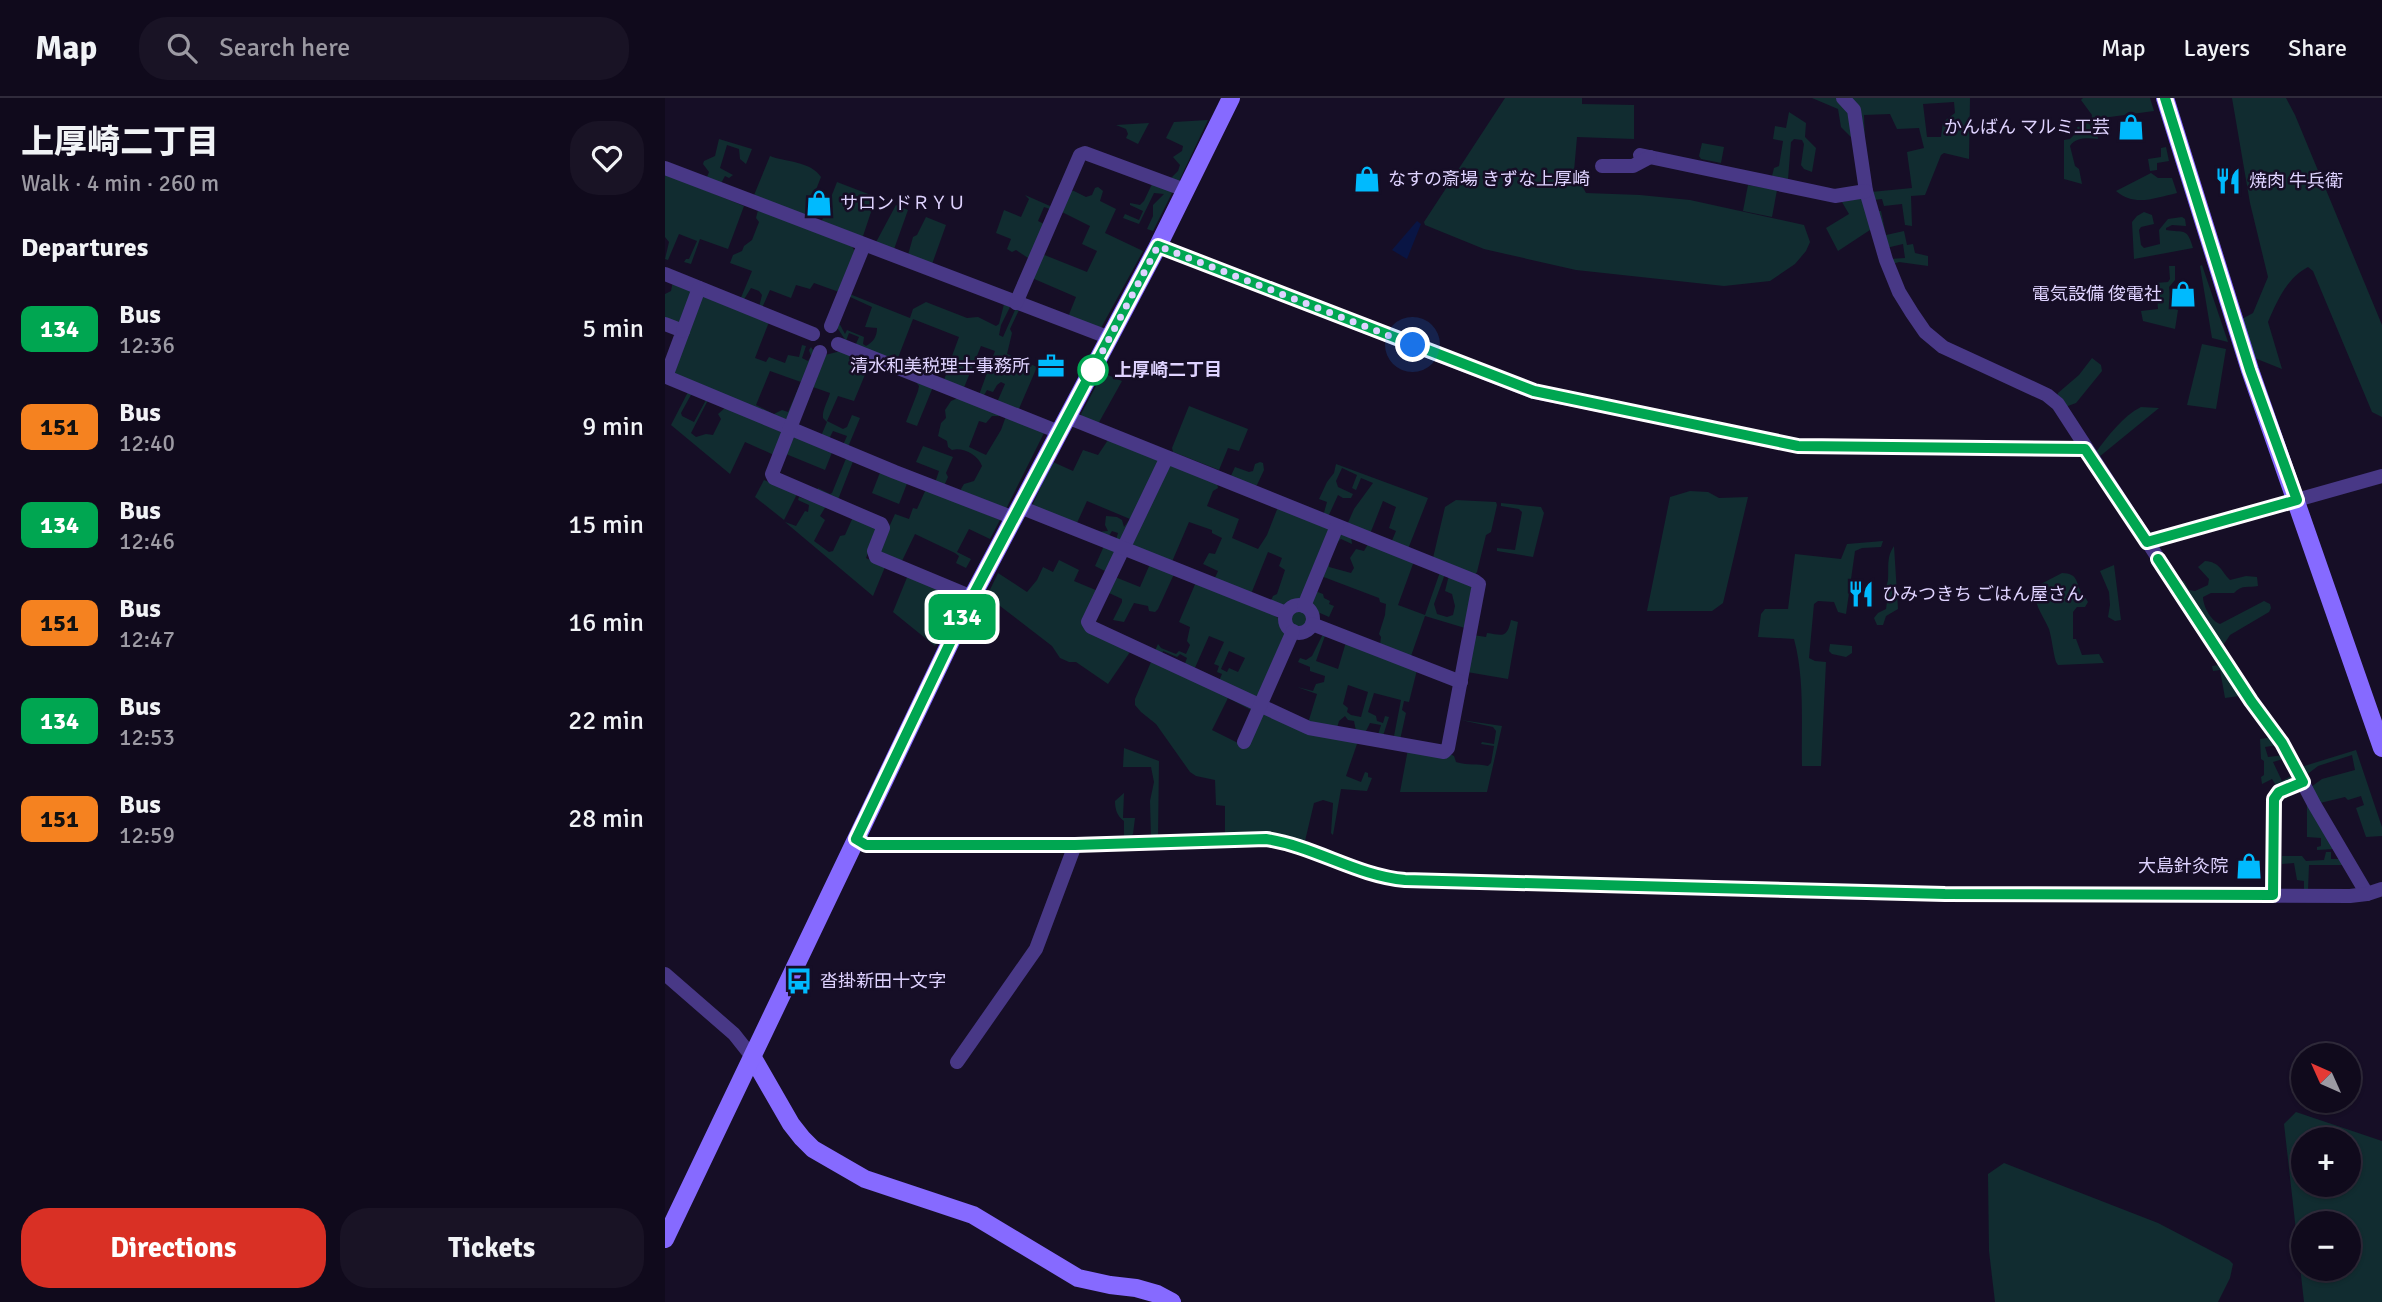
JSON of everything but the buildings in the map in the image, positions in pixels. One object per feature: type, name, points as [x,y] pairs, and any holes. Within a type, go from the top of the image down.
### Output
[{"type":"street","points":[[665,1239],[972,597],[1158,246],[1231,98]]},
{"type":"street","points":[[1843,98],[1854,110],[1865,191],[1891,274],[1925,332],[1943,346],[2047,395],[2057,404],[2251,701],[2282,743],[2367,894]]},
{"type":"street","points":[[2165,98],[2246,358],[2382,748]]},
{"type":"street","points":[[1016,303],[1080,155],[1085,153],[1185,190]]},
{"type":"street","points":[[1602,166],[1633,166],[1645,156],[1835,196],[1865,191]]},
{"type":"street","points":[[665,169],[1110,338]]},
{"type":"street","points":[[831,326],[864,245]]},
{"type":"street","points":[[1158,246],[1534,391],[1798,446],[2085,449]]},
{"type":"street","points":[[665,274],[813,334]]},
{"type":"street","points":[[699,288],[667,374],[669,378],[790,429],[1286,613]]},
{"type":"street","points":[[665,324],[683,331]]},
{"type":"street","points":[[821,352],[812,343],[813,334],[822,326],[831,326]]},
{"type":"street","points":[[821,352],[831,351],[838,344],[839,336],[831,326]]},
{"type":"street","points":[[838,344],[1063,424],[1167,457],[1479,584],[1448,748],[1444,751],[1308,728],[1091,627],[1088,622],[1167,457]]},
{"type":"street","points":[[821,352],[772,474],[774,478],[881,524],[883,528],[874,551],[876,557],[972,597]]},
{"type":"street","points":[[2147,542],[2382,475]]},
{"type":"street","points":[[1304,606],[1337,526]]},
{"type":"street","points":[[1304,606],[1312,615],[1312,624],[1305,631],[1293,631],[1285,623],[1286,613],[1291,607],[1304,606]]},
{"type":"street","points":[[1312,624],[1461,682]]},
{"type":"street","points":[[1244,743],[1293,631]]},
{"type":"street","points":[[2273,895],[2274,799],[2279,792],[2303,782]]},
{"type":"street","points":[[856,839],[866,845],[1075,845],[1266,839],[1287,842],[1378,876],[1405,880],[1945,894],[2367,894],[2382,889]]},
{"type":"street","points":[[957,1062],[1036,949],[1075,845]]},
{"type":"street","points":[[665,974],[740,1039],[791,1125],[813,1149],[865,1179],[973,1214],[1078,1278],[1110,1286],[1136,1288],[1172,1302]]},
{"type":"green space","points":[[1505,98],[1582,98],[1582,104],[1634,105],[1634,139],[1577,137],[1574,171],[1586,193],[1690,200],[1804,225],[1810,242],[1806,251],[1795,264],[1770,281],[1724,286],[1576,270],[1484,249],[1425,225],[1424,222]]},
{"type":"green space","points":[[1812,98],[1970,98],[1969,159],[1944,153],[1941,155],[1925,195],[1911,196],[1912,226],[1905,225],[1902,204],[1884,206],[1882,199],[1873,200],[1871,192],[1912,188],[1907,152],[1924,148],[1919,128],[1897,129],[1890,114],[1864,115],[1865,143],[1856,142],[1841,127],[1838,109]],"holes":[[[1954,102],[1955,113],[1943,122],[1941,137],[1927,137],[1923,104]]]},
{"type":"green space","points":[[2150,98],[2154,111],[2095,119],[2098,139],[2086,138],[2070,146],[2082,184],[2064,179],[2064,140],[2070,139],[2078,131],[2077,127],[2084,126],[2083,118],[2091,126],[2092,115],[2081,100]]},
{"type":"green space","points":[[2232,98],[2286,98],[2295,115],[2382,325],[2382,417],[2372,412],[2313,271],[2308,267],[2288,284],[2268,322],[2282,369],[2252,357],[2240,320],[2253,313],[2268,277],[2250,203]]},
{"type":"green space","points":[[1789,112],[1806,123],[1805,137],[1816,148],[1812,172],[1801,165],[1804,144],[1802,140],[1794,139],[1791,142],[1788,179],[1772,176],[1774,168],[1779,166],[1783,141],[1773,139],[1775,126],[1786,128]]},
{"type":"green space","points":[[1208,120],[1179,181],[1168,181],[1178,171],[1180,165],[1173,157],[1182,151],[1183,146],[1166,138],[1174,122]]},
{"type":"green space","points":[[1149,123],[1138,144],[1126,138],[1126,129],[1116,125]]},
{"type":"green space","points":[[719,139],[752,149],[746,164],[740,159],[739,149],[727,145],[720,168],[733,175],[729,178],[725,176],[720,185],[707,177],[709,172],[703,164],[715,156]]},
{"type":"green space","points":[[1702,143],[1724,147],[1721,163],[1701,159],[1699,156]]},
{"type":"green space","points":[[2166,147],[2169,161],[2157,163],[2157,170],[2150,171],[2148,159],[2161,157],[2161,148]]},
{"type":"green space","points":[[770,156],[804,165],[821,177],[806,215],[752,200]]},
{"type":"green space","points":[[2151,173],[2158,178],[2172,178],[2177,193],[2137,200],[2116,191]]},
{"type":"green space","points":[[665,174],[744,206],[728,249],[700,239],[691,264],[684,262],[689,259],[697,241],[679,234],[668,260],[665,259],[669,242],[665,237]]},
{"type":"green space","points":[[837,182],[876,197],[862,239],[821,223]]},
{"type":"green space","points":[[1152,184],[1172,193],[1153,231],[1147,229],[1153,216],[1153,205],[1164,194],[1154,193],[1139,224],[1123,218],[1125,214],[1139,220],[1143,211],[1130,203],[1140,205]]},
{"type":"green space","points":[[1748,185],[1777,190],[1772,217],[1743,211]]},
{"type":"green space","points":[[1098,187],[1103,191],[1100,201],[1116,209],[1105,233],[1143,251],[1101,328],[1068,317],[1076,297],[1032,278],[1042,254],[1087,272],[1097,251],[1082,244],[1090,226],[1060,211],[1070,191],[1086,197],[1092,195]]},
{"type":"green space","points":[[1025,195],[1050,206],[1050,209],[1044,207],[1038,221],[1044,224],[1028,258],[1016,250],[1012,252],[1007,249],[1011,239],[996,233],[1004,210],[1021,217],[1029,199]]},
{"type":"green space","points":[[1863,198],[1873,228],[1838,251],[1826,228],[1849,214],[1842,202]]},
{"type":"green space","points":[[896,205],[908,210],[893,252],[874,246]]},
{"type":"green space","points":[[758,210],[852,246],[855,252],[839,292],[814,283],[810,289],[796,285],[791,298],[770,290],[762,308],[759,307],[762,295],[751,288],[743,301],[740,300],[752,271],[730,263],[733,255],[742,251],[752,240],[759,222],[756,218]]},
{"type":"green space","points":[[1876,211],[1881,211],[1886,235],[1904,231],[1907,245],[1913,244],[1915,253],[1928,256],[1928,266],[1899,262],[1893,264],[1890,259],[1905,258],[1903,244],[1886,248]]},
{"type":"green space","points":[[2144,212],[2152,215],[2154,224],[2139,230],[2144,248],[2160,244],[2159,230],[2168,219],[2182,217],[2186,226],[2172,225],[2166,230],[2187,234],[2193,248],[2134,259],[2132,222]]},
{"type":"green space","points":[[926,217],[946,225],[931,267],[908,255],[913,237],[917,235]]},
{"type":"green space","points":[[2202,265],[2228,342],[2212,338],[2200,266]]},
{"type":"green space","points":[[2169,266],[2175,266],[2175,280],[2169,287],[2172,308],[2178,310],[2175,329],[2143,321],[2141,311],[2158,309],[2156,283],[2168,282]]},
{"type":"green space","points":[[673,281],[692,290],[677,324],[665,320],[665,294],[671,291]]},
{"type":"green space","points":[[847,293],[910,318],[913,309],[926,302],[967,318],[978,317],[996,326],[999,324],[1004,304],[1010,307],[1001,325],[999,335],[1003,337],[1015,310],[1019,310],[1010,329],[1012,333],[1007,354],[1037,367],[1018,411],[999,404],[998,400],[1005,384],[1001,382],[993,392],[987,390],[983,397],[979,395],[995,351],[981,346],[963,390],[943,382],[948,370],[942,367],[949,356],[952,356],[959,337],[913,319],[896,363],[855,346],[859,337],[849,333],[846,341],[834,323]],"holes":[[[848,296],[872,307],[865,327],[877,328],[877,331],[874,339],[866,346],[863,344],[864,337],[847,330],[845,334],[838,321]]]},
{"type":"green space","points":[[702,294],[769,322],[755,358],[766,362],[769,357],[785,363],[788,355],[799,357],[802,345],[806,346],[802,358],[808,361],[811,347],[814,352],[789,416],[785,420],[674,374]],"holes":[[[770,371],[801,382],[788,412],[782,410],[774,414],[756,405]]]},
{"type":"green space","points":[[2202,344],[2226,349],[2216,409],[2187,405]]},
{"type":"green space","points":[[841,351],[868,361],[869,365],[854,401],[838,396],[827,421],[843,429],[847,427],[852,415],[860,418],[848,447],[843,445],[847,436],[833,431],[829,439],[821,436],[827,422],[823,415],[830,393],[810,386],[825,355]]},
{"type":"green space","points":[[2092,358],[2101,365],[2102,371],[2076,403],[2065,407],[2057,398],[2058,393],[2079,375]]},
{"type":"green space","points":[[1103,373],[1122,381],[1098,424],[1083,418],[1081,414]]},
{"type":"green space","points":[[916,382],[933,387],[917,426],[906,422],[918,391]]},
{"type":"green space","points":[[688,392],[692,393],[681,413],[694,422],[708,400],[691,433],[696,437],[713,435],[721,419],[718,414],[726,407],[783,433],[774,455],[745,442],[730,474],[671,425]]},
{"type":"green space","points":[[958,398],[999,412],[999,416],[992,416],[986,423],[979,421],[969,447],[986,455],[1006,416],[1044,433],[1006,509],[962,494],[964,484],[974,481],[982,466],[974,455],[952,450],[947,441],[938,436],[941,423],[946,418],[945,410],[951,401]]},
{"type":"green space","points":[[1189,406],[1248,429],[1239,451],[1228,448],[1219,470],[1173,452],[1172,448]]},
{"type":"green space","points":[[2141,407],[2159,408],[2099,457],[2096,452],[2111,433]]},
{"type":"green space","points":[[794,437],[833,450],[825,470],[786,454]]},
{"type":"green space","points":[[1108,440],[1217,483],[1218,488],[1213,491],[1207,506],[1239,519],[1232,538],[1258,549],[1267,535],[1278,507],[1331,529],[1301,598],[1286,605],[1270,603],[1277,594],[1285,570],[1279,566],[1282,558],[1268,552],[1251,594],[1214,580],[1218,571],[1203,564],[1209,553],[1215,554],[1222,538],[1212,533],[1212,530],[1189,522],[1171,564],[1116,540],[1118,533],[1112,531],[1107,539],[1032,506],[1053,462],[1073,471],[1083,450],[1098,455]],"holes":[[[1087,501],[1130,519],[1124,527],[1122,520],[1106,516],[1105,525],[1108,531],[1098,532],[1077,523]]]},
{"type":"green space","points":[[923,446],[953,457],[944,486],[935,483],[939,471],[916,462]]},
{"type":"green space","points":[[847,456],[854,459],[837,502],[815,493],[818,488],[832,493]]},
{"type":"green space","points":[[1260,462],[1263,463],[1264,470],[1257,485],[1252,487],[1230,478],[1235,467],[1249,472]]},
{"type":"green space","points":[[1336,464],[1428,498],[1408,549],[1391,543],[1396,531],[1389,528],[1396,507],[1383,501],[1370,534],[1347,525],[1354,509],[1373,483],[1361,478],[1356,490],[1352,488],[1357,475],[1342,468],[1336,481],[1338,487],[1353,494],[1351,498],[1338,495],[1328,517],[1323,516],[1327,502],[1319,499],[1334,473]]},
{"type":"green space","points":[[881,470],[908,481],[899,504],[872,493]]},
{"type":"green space","points":[[764,480],[797,494],[784,520],[755,497]]},
{"type":"green space","points":[[926,489],[1000,520],[990,539],[969,529],[957,552],[971,559],[966,568],[956,563],[959,556],[955,553],[915,534],[901,563],[882,555],[880,547],[895,514],[909,519]]},
{"type":"green space","points":[[1690,491],[1708,492],[1719,498],[1748,497],[1723,603],[1712,611],[1647,611],[1670,497]]},
{"type":"green space","points":[[799,497],[826,506],[820,516],[825,520],[814,541],[829,552],[833,551],[840,536],[845,535],[853,517],[875,527],[877,532],[866,558],[885,567],[873,596],[785,522],[796,526],[805,511],[808,512],[809,505],[798,500]]},
{"type":"green space","points":[[1456,500],[1496,502],[1497,505],[1491,532],[1486,535],[1475,575],[1433,558],[1445,507]]},
{"type":"green space","points":[[1501,503],[1541,507],[1544,513],[1533,557],[1497,551],[1497,548],[1515,550],[1522,512],[1501,506]]},
{"type":"green space","points":[[1338,534],[1351,536],[1352,544],[1341,539],[1338,541],[1332,551],[1329,567],[1351,573],[1354,568],[1350,558],[1356,549],[1364,551],[1368,544],[1414,561],[1398,605],[1425,615],[1440,572],[1445,574],[1434,604],[1437,614],[1447,617],[1453,615],[1455,606],[1452,594],[1445,591],[1449,575],[1474,587],[1465,628],[1425,616],[1411,656],[1380,645],[1379,634],[1386,604],[1380,602],[1379,598],[1321,576]]},
{"type":"green space","points":[[1883,541],[1881,547],[1855,551],[1846,614],[1838,612],[1834,602],[1818,601],[1814,604],[1809,658],[1826,662],[1821,766],[1802,766],[1801,686],[1794,639],[1758,637],[1761,614],[1765,609],[1788,609],[1795,554],[1841,559],[1847,544]]},
{"type":"green space","points":[[1104,546],[1114,550],[1116,554],[1107,572],[1095,566]]},
{"type":"green space","points":[[1894,546],[1898,609],[1886,616],[1883,625],[1877,625],[1874,618],[1886,609],[1887,602],[1883,597],[1888,580],[1889,558]]},
{"type":"green space","points":[[1059,560],[1079,570],[1074,581],[1098,591],[1085,617],[1130,652],[1108,684],[1076,662],[1060,658],[1052,646],[987,596],[998,573],[1027,592],[1043,567],[1053,572]]},
{"type":"green space","points":[[2205,561],[2217,565],[2230,580],[2246,576],[2257,577],[2258,586],[2243,587],[2234,593],[2211,593],[2203,597],[2204,605],[2214,620],[2220,624],[2264,601],[2270,604],[2271,608],[2269,612],[2230,635],[2224,644],[2219,646],[2180,581],[2184,581],[2189,590],[2195,591],[2208,585],[2209,579],[2198,567]]},
{"type":"green space","points":[[1150,564],[1174,574],[1158,609],[1155,612],[1149,611],[1148,606],[1134,603],[1124,622],[1113,620],[1122,602],[1122,599],[1107,592],[1115,577],[1140,587]]},
{"type":"green space","points":[[2114,565],[2121,620],[2115,621],[2108,617],[2109,592],[2100,571]]},
{"type":"green space","points":[[2062,573],[2073,576],[2088,602],[2085,607],[2077,607],[2073,612],[2073,639],[2076,639],[2082,655],[2099,654],[2104,663],[2058,665],[2056,662],[2049,629],[2035,598],[2037,586]]},
{"type":"green space","points":[[908,575],[959,597],[935,646],[893,612]]},
{"type":"green space","points":[[1196,582],[1274,615],[1282,621],[1286,631],[1256,699],[1219,681],[1222,674],[1217,672],[1219,666],[1214,664],[1224,642],[1209,636],[1194,670],[1184,666],[1187,658],[1180,654],[1177,657],[1163,651],[1162,654],[1155,651],[1158,644],[1176,654],[1179,651],[1186,654],[1190,645],[1187,641],[1190,627],[1179,622]],"holes":[[[1229,651],[1245,658],[1238,672],[1229,668],[1227,672],[1221,669]]]},
{"type":"green space","points":[[1315,591],[1323,594],[1324,598],[1330,601],[1329,604],[1334,606],[1329,617],[1320,613],[1318,616],[1312,607]]},
{"type":"green space","points":[[1299,608],[1305,611],[1309,619],[1303,628],[1296,629],[1290,625],[1288,618],[1293,610]]},
{"type":"green space","points":[[1511,620],[1518,622],[1508,679],[1467,672],[1473,635],[1486,637],[1487,633],[1506,633]]},
{"type":"green space","points":[[1326,633],[1316,661],[1338,669],[1346,642],[1417,670],[1409,702],[1404,701],[1402,710],[1406,713],[1400,740],[1394,736],[1401,700],[1374,693],[1368,712],[1383,723],[1385,716],[1389,717],[1383,736],[1378,735],[1381,725],[1370,723],[1365,733],[1356,731],[1354,721],[1345,716],[1339,721],[1337,728],[1308,723],[1317,694],[1297,687],[1313,691],[1316,684],[1324,682],[1325,676],[1310,671],[1310,667],[1298,662],[1300,658],[1306,660],[1312,656]],"holes":[[[1348,685],[1368,692],[1361,717],[1347,712],[1348,708],[1343,704]]]},
{"type":"green space","points":[[1830,644],[1852,646],[1852,653],[1846,657],[1832,654],[1829,651]]},
{"type":"green space","points":[[1151,662],[1252,706],[1251,710],[1228,698],[1212,730],[1242,745],[1262,713],[1358,741],[1346,776],[1361,782],[1365,772],[1368,773],[1368,777],[1372,778],[1367,791],[1341,789],[1333,835],[1333,803],[1323,800],[1314,803],[1305,841],[1300,843],[1225,835],[1225,806],[1216,805],[1215,780],[1190,772],[1156,724],[1135,705]]},
{"type":"green space","points":[[2219,665],[2239,696],[2225,698],[2220,670],[2213,671],[2212,666]]},
{"type":"green space","points":[[1461,720],[1502,726],[1487,792],[1400,792],[1408,749],[1440,749],[1454,756],[1456,762],[1488,766],[1491,763],[1494,746],[1481,744],[1494,744],[1496,731],[1493,727]]},
{"type":"green space","points":[[2273,737],[2278,745],[2265,747],[2268,757],[2285,755],[2295,775],[2290,782],[2277,787],[2272,779],[2262,784],[2264,761],[2261,759],[2260,739]],"holes":[[[2283,759],[2291,771],[2291,776],[2282,781],[2273,762]]]},
{"type":"green space","points":[[1124,748],[1159,761],[1158,837],[1151,837],[1150,801],[1154,782],[1151,767],[1123,767]]},
{"type":"green space","points":[[2356,750],[2382,827],[2382,836],[2366,837],[2356,808],[2364,805],[2361,796],[2320,803],[2311,787],[2322,779],[2355,770],[2352,755],[2318,766],[2305,776],[2301,767]]},
{"type":"green space","points":[[1124,793],[1123,818],[1135,818],[1133,834],[1124,839],[1124,821],[1117,812],[1115,801]]},
{"type":"green space","points":[[2307,803],[2334,849],[2317,850],[2317,847],[2321,846],[2321,838],[2307,837]]},
{"type":"green space","points":[[2326,852],[2331,852],[2331,859],[2339,859],[2344,865],[2309,865],[2308,890],[2304,890],[2304,881],[2297,880],[2294,863],[2282,864],[2282,856],[2302,856],[2306,861],[2324,860]]},
{"type":"green space","points":[[2295,1113],[2299,1113],[2340,1127],[2291,1127],[2291,1186],[2284,1124]]},
{"type":"green space","points":[[2361,1134],[2382,1141],[2382,1302],[2304,1302],[2302,1281],[2361,1281],[2361,1211],[2294,1211],[2292,1197],[2361,1197]]},
{"type":"green space","points":[[2004,1163],[2158,1223],[2229,1260],[2233,1264],[2230,1278],[2218,1302],[1995,1302],[1989,1251],[1988,1174]]},
{"type":"shaded area","points":[[1417,221],[1421,224],[1407,259],[1392,250]]},
{"type":"bus line","name":"134","points":[[2158,559],[2261,716],[2282,743],[2303,782],[2279,792],[2274,799],[2273,895],[1945,894],[1405,880],[1378,876],[1287,842],[1266,839],[1075,845],[866,845],[856,839],[972,597],[1158,246],[1534,391],[1798,446],[2085,449],[2147,542],[2297,500],[2223,288],[2193,182],[2165,98]]},
{"type":"place","name":"かんばん マルミ工芸","points":[[2131,127]]},
{"type":"place","name":"なすの斎場 きずな上厚崎","points":[[1367,179]]},
{"type":"place","name":"焼肉 牛兵衛","points":[[2228,181]]},
{"type":"place","name":"サロンドＲＹＵ","points":[[819,203]]},
{"type":"place","name":"電気設備 俊電社","points":[[2183,294]]},
{"type":"place","name":"清水和美税理士事務所","points":[[1051,366]]},
{"type":"place","name":"上厚崎二丁目","points":[[1093,370]]},
{"type":"place","name":"ひみつきち ごはん屋さん","points":[[1861,594]]},
{"type":"place","name":"大島針灸院","points":[[2249,866]]},
{"type":"place","name":"沓掛新田十文字","points":[[799,981]]},
{"type":"route","points":[[1093,370],[1089,377],[1158,246],[1413,345]]}]
